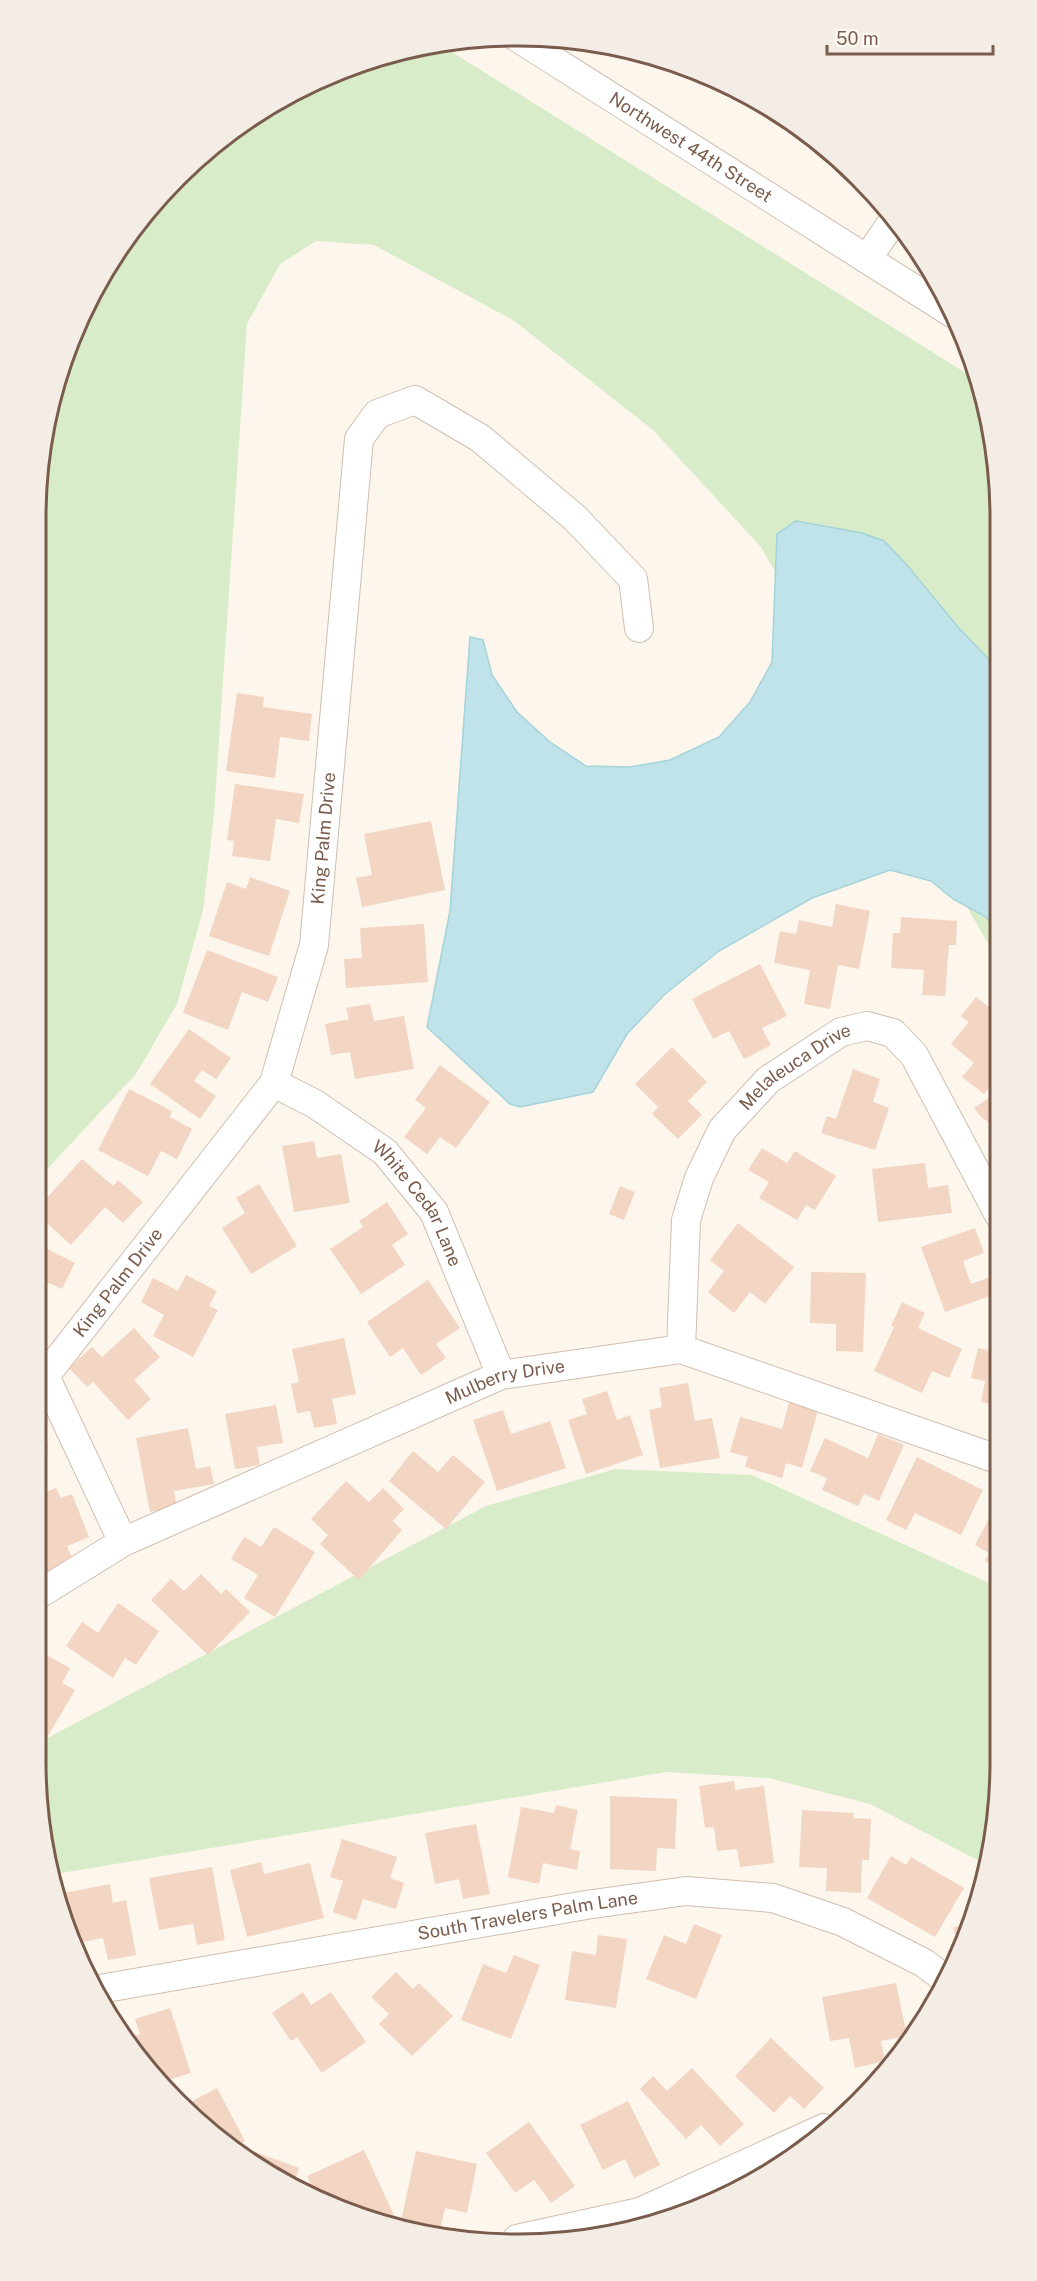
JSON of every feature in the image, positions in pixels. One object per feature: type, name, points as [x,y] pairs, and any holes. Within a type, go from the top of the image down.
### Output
[{"type":"street","name":"Northwest 44th Street","points":[[531,47],[939,305]]},
{"type":"street","points":[[867,259],[889,226]]},
{"type":"street","name":"King Palm Drive","points":[[46,1375],[274,1083],[314,945],[359,439],[376,414],[415,400],[480,438],[575,518],[633,579],[639,628]]},
{"type":"street","name":"Melaleuca Drive","points":[[681,1349],[686,1220],[699,1178],[722,1131],[768,1080],[841,1032],[867,1026],[893,1033],[914,1054],[990,1198]]},
{"type":"street","name":"White Cedar Lane","points":[[274,1083],[315,1104],[385,1152],[434,1212],[501,1375]]},
{"type":"street","name":"Mulberry Drive","points":[[46,1590],[123,1542],[501,1375],[681,1349],[990,1457]]},
{"type":"street","name":"King Palm Drive","points":[[46,1378],[123,1542]]},
{"type":"street","name":"South Travelers Palm Lane","points":[[105,1988],[574,1907],[686,1891],[773,1898],[843,1922],[940,1975]]},
{"type":"street","points":[[544,2233],[640,2212],[808,2135]]},
{"type":"green space","points":[[452,52],[967,374],[981,426],[989,488],[990,947],[761,547],[653,430],[513,320],[374,245],[316,241],[280,264],[247,324],[214,815],[203,910],[177,1004],[136,1074],[46,1170],[46,518],[48,488],[56,426],[63,396],[82,338],[95,310],[126,256],[144,231],[164,207],[207,164],[256,126],[338,82],[396,63]]},
{"type":"green space","points":[[615,1469],[752,1475],[990,1583],[989,1793],[980,1861],[870,1804],[768,1778],[666,1772],[60,1873],[51,1824],[46,1739],[486,1506]]},
{"type":"water","points":[[796,521],[862,533],[884,541],[990,661],[990,922],[986,917],[953,899],[931,881],[890,870],[812,898],[719,951],[664,995],[627,1034],[593,1092],[520,1107],[510,1104],[427,1027],[450,911],[470,637],[483,640],[492,675],[517,712],[550,742],[586,766],[630,767],[670,760],[719,737],[750,702],[772,662],[777,534]]},
{"type":"building","points":[[237,693],[264,697],[263,707],[312,714],[309,741],[280,737],[275,778],[226,771]]},
{"type":"building","points":[[235,784],[304,794],[299,823],[276,819],[270,861],[232,856],[234,841],[227,840]]},
{"type":"building","points":[[431,821],[445,890],[362,907],[356,878],[372,875],[364,834]]},
{"type":"building","points":[[250,877],[290,891],[269,956],[209,936],[227,882],[246,889]]},
{"type":"building","points":[[836,904],[870,911],[859,969],[838,965],[830,1009],[804,1004],[810,970],[774,963],[780,931],[796,934],[799,920],[832,927]]},
{"type":"building","points":[[901,917],[957,921],[956,945],[949,945],[945,996],[922,995],[924,970],[891,968],[893,933],[900,933]]},
{"type":"building","points":[[424,924],[428,982],[346,988],[344,959],[362,958],[360,928]]},
{"type":"building","points":[[207,950],[278,977],[268,1002],[242,992],[228,1030],[183,1013]]},
{"type":"building","points":[[760,964],[787,1016],[762,1028],[771,1045],[744,1059],[729,1031],[713,1039],[692,999]]},
{"type":"building","points":[[976,997],[990,1008],[990,1086],[984,1094],[962,1077],[974,1063],[951,1044],[969,1022],[961,1016]]},
{"type":"building","points":[[370,1004],[374,1021],[404,1016],[414,1069],[355,1079],[350,1052],[331,1055],[325,1024],[349,1019],[346,1008]]},
{"type":"building","points":[[189,1029],[231,1058],[216,1079],[202,1070],[194,1081],[216,1096],[200,1119],[150,1084]]},
{"type":"building","points":[[672,1047],[707,1082],[688,1101],[702,1115],[678,1139],[652,1114],[658,1107],[635,1084]]},
{"type":"building","points":[[440,1065],[490,1102],[456,1148],[440,1137],[427,1154],[404,1137],[426,1108],[415,1100]]},
{"type":"building","points":[[853,1069],[880,1079],[873,1102],[889,1108],[875,1150],[821,1133],[827,1116],[836,1119]]},
{"type":"building","points":[[129,1089],[172,1111],[170,1117],[192,1129],[177,1159],[161,1151],[148,1176],[98,1150]]},
{"type":"building","points":[[990,1097],[990,1123],[981,1117],[974,1108]]},
{"type":"building","points":[[314,1141],[317,1158],[341,1154],[350,1203],[294,1212],[282,1146]]},
{"type":"building","points":[[762,1148],[787,1163],[795,1151],[836,1176],[815,1210],[806,1205],[797,1220],[759,1198],[769,1182],[748,1170]]},
{"type":"building","points":[[82,1159],[113,1186],[118,1180],[143,1202],[123,1223],[105,1207],[71,1245],[46,1222],[46,1199]]},
{"type":"building","points":[[925,1163],[928,1188],[948,1185],[952,1213],[878,1222],[872,1169]]},
{"type":"building","points":[[259,1184],[297,1246],[251,1274],[222,1228],[245,1213],[236,1198]]},
{"type":"building","points":[[620,1186],[635,1192],[624,1220],[609,1214]]},
{"type":"building","points":[[387,1202],[408,1234],[392,1245],[405,1265],[361,1294],[330,1249],[363,1227],[359,1221]]},
{"type":"building","points":[[738,1223],[794,1267],[765,1304],[750,1292],[734,1313],[708,1292],[724,1271],[710,1260]]},
{"type":"building","points":[[975,1228],[984,1253],[963,1261],[971,1284],[990,1277],[990,1296],[945,1312],[921,1247]]},
{"type":"building","points":[[46,1248],[75,1263],[62,1289],[47,1282],[46,1284]]},
{"type":"building","points":[[811,1272],[866,1273],[863,1352],[836,1351],[836,1324],[810,1323]]},
{"type":"building","points":[[186,1275],[217,1291],[209,1306],[218,1310],[193,1357],[153,1336],[164,1315],[141,1302],[153,1278],[178,1291]]},
{"type":"building","points":[[428,1280],[460,1328],[436,1344],[446,1358],[421,1375],[403,1348],[390,1357],[367,1322]]},
{"type":"building","points":[[902,1302],[925,1313],[918,1328],[962,1349],[949,1378],[932,1371],[922,1393],[874,1371],[894,1327],[891,1326]]},
{"type":"building","points":[[134,1328],[160,1357],[134,1380],[151,1399],[128,1420],[93,1382],[87,1387],[69,1368],[92,1347],[102,1357]]},
{"type":"building","points":[[344,1338],[356,1394],[332,1399],[337,1424],[314,1428],[310,1411],[297,1413],[291,1384],[299,1382],[292,1349]]},
{"type":"building","points":[[978,1348],[990,1351],[990,1404],[981,1402],[985,1381],[971,1378]]},
{"type":"building","points":[[688,1383],[695,1421],[712,1418],[720,1458],[660,1468],[649,1410],[662,1407],[659,1388]]},
{"type":"building","points":[[607,1391],[617,1420],[630,1415],[643,1455],[586,1474],[568,1420],[587,1414],[582,1399]]},
{"type":"building","points":[[789,1402],[818,1410],[802,1468],[786,1463],[782,1478],[745,1467],[748,1457],[730,1452],[740,1417],[782,1429]]},
{"type":"building","points":[[276,1405],[283,1443],[257,1447],[260,1465],[235,1469],[225,1414]]},
{"type":"building","points":[[503,1410],[511,1434],[550,1421],[566,1468],[497,1491],[473,1420]]},
{"type":"building","points":[[188,1428],[196,1469],[210,1466],[214,1484],[174,1491],[177,1507],[150,1512],[136,1438]]},
{"type":"building","points":[[878,1434],[904,1445],[879,1501],[864,1494],[858,1506],[822,1490],[827,1478],[810,1471],[825,1438],[868,1458]]},
{"type":"building","points":[[413,1451],[438,1472],[453,1455],[485,1482],[446,1529],[389,1481]]},
{"type":"building","points":[[917,1457],[983,1490],[961,1535],[915,1513],[906,1530],[886,1520]]},
{"type":"building","points":[[346,1481],[369,1502],[383,1488],[404,1509],[393,1521],[402,1530],[359,1580],[320,1544],[328,1535],[311,1519]]},
{"type":"building","points":[[56,1488],[61,1498],[72,1494],[89,1537],[67,1546],[74,1563],[46,1576],[46,1492]]},
{"type":"building","points":[[990,1517],[990,1564],[985,1561],[989,1553],[975,1545]]},
{"type":"building","points":[[274,1527],[315,1552],[275,1617],[244,1598],[258,1575],[231,1559],[244,1537],[261,1547]]},
{"type":"building","points":[[201,1574],[221,1594],[226,1589],[250,1612],[208,1655],[151,1600],[171,1579],[184,1591]]},
{"type":"building","points":[[118,1603],[159,1631],[136,1665],[125,1658],[113,1678],[66,1646],[82,1622],[98,1633]]},
{"type":"building","points":[[48,1656],[70,1668],[62,1683],[75,1690],[46,1739],[46,1659]]},
{"type":"building","points":[[734,1781],[735,1790],[764,1786],[774,1863],[740,1867],[737,1849],[717,1851],[714,1827],[705,1828],[699,1786]]},
{"type":"building","points":[[610,1796],[677,1799],[675,1849],[657,1848],[656,1871],[610,1869]]},
{"type":"building","points":[[556,1805],[578,1810],[570,1849],[580,1851],[577,1870],[543,1863],[539,1884],[508,1877],[521,1807],[554,1813]]},
{"type":"building","points":[[802,1810],[854,1813],[853,1818],[871,1819],[869,1860],[862,1860],[861,1893],[826,1891],[827,1868],[799,1867]]},
{"type":"building","points":[[476,1824],[490,1894],[463,1899],[459,1879],[435,1884],[425,1833]]},
{"type":"building","points":[[342,1839],[397,1857],[390,1878],[404,1883],[396,1909],[363,1899],[356,1920],[333,1912],[343,1881],[330,1877]]},
{"type":"building","points":[[891,1856],[906,1865],[911,1857],[964,1888],[935,1937],[867,1898]]},
{"type":"building","points":[[261,1862],[264,1874],[310,1863],[324,1918],[247,1937],[230,1870]]},
{"type":"building","points":[[212,1867],[225,1940],[197,1945],[193,1924],[159,1930],[149,1878]]},
{"type":"building","points":[[110,1884],[113,1903],[126,1900],[136,1955],[108,1960],[103,1938],[82,1942],[65,1893]]},
{"type":"building","points":[[694,1924],[722,1935],[696,1999],[646,1979],[664,1935],[686,1944]]},
{"type":"building","points":[[961,1925],[957,1939],[953,1928]]},
{"type":"building","points":[[598,1935],[627,1939],[616,2008],[565,2000],[572,1951],[596,1955]]},
{"type":"building","points":[[514,1955],[540,1965],[511,2039],[461,2020],[483,1964],[506,1973]]},
{"type":"building","points":[[396,1972],[413,1989],[419,1983],[453,2016],[412,2056],[379,2024],[389,2014],[371,1997]]},
{"type":"building","points":[[896,1983],[906,2032],[902,2037],[881,2041],[884,2061],[855,2068],[849,2038],[830,2041],[822,1997]]},
{"type":"building","points":[[303,1992],[311,2005],[331,1992],[366,2042],[322,2073],[297,2037],[291,2041],[272,2013]]},
{"type":"building","points":[[170,2008],[191,2073],[169,2080],[134,2036],[140,2034],[135,2019]]},
{"type":"building","points":[[771,2038],[824,2088],[804,2109],[790,2096],[774,2113],[735,2076]]},
{"type":"building","points":[[692,2068],[744,2124],[720,2146],[701,2125],[686,2139],[640,2089],[653,2076],[667,2091]]},
{"type":"building","points":[[217,2088],[245,2141],[240,2143],[231,2137],[191,2102]]},
{"type":"building","points":[[628,2101],[660,2165],[634,2178],[625,2159],[603,2170],[580,2125]]},
{"type":"building","points":[[529,2122],[575,2186],[551,2203],[534,2180],[515,2193],[486,2153]]},
{"type":"building","points":[[248,2149],[299,2168],[296,2178]]},
{"type":"building","points":[[364,2150],[395,2218],[338,2199],[312,2187],[307,2176]]},
{"type":"building","points":[[416,2151],[477,2164],[467,2213],[445,2208],[441,2227],[401,2219]]}]
